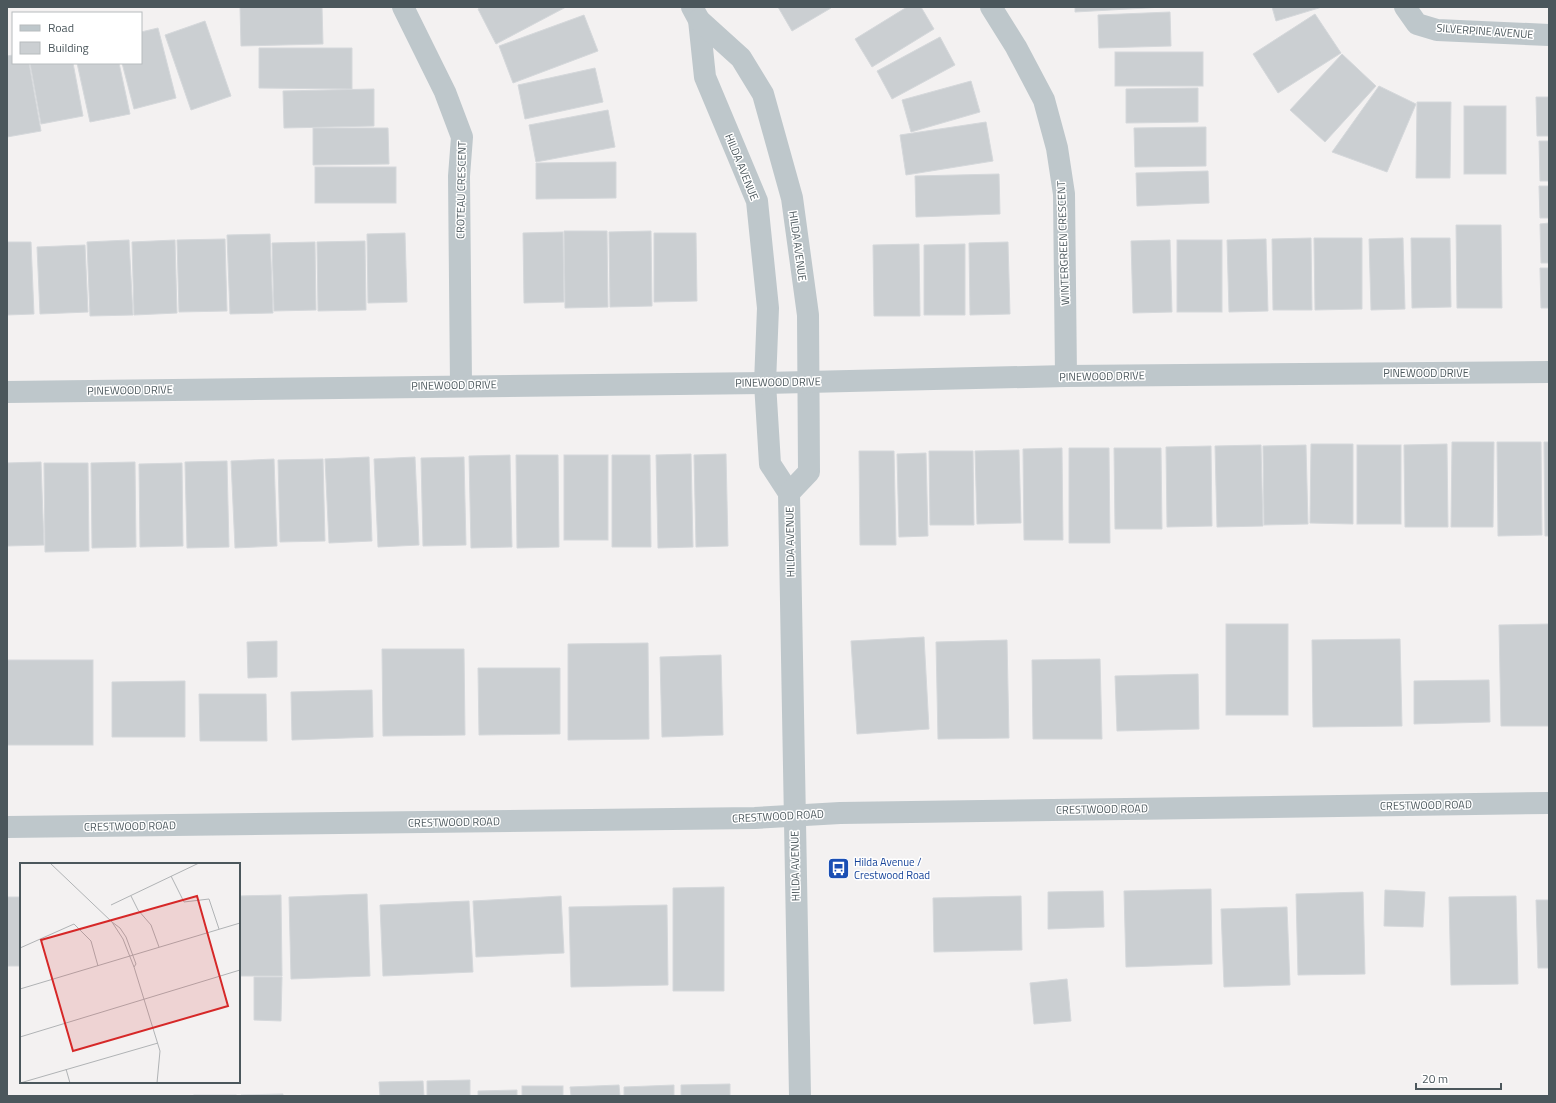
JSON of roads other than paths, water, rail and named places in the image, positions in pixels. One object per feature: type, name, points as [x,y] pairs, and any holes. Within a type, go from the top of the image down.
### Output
[{"type":"street","name":"CROTEAU CRESCENT","points":[[403,7],[445,92],[462,137],[459,176],[461,385]]},
{"type":"street","name":"WINTERGREEN CRESCENT","points":[[991,7],[1016,47],[1044,100],[1056,148],[1064,194],[1066,376]]},
{"type":"street","name":"SILVERPINE AVENUE","points":[[1405,7],[1417,24],[1437,30],[1549,35]]},
{"type":"street","name":"HILDA AVENUE","points":[[696,14],[741,58],[763,94],[792,198],[808,315],[809,472],[789,493]]},
{"type":"street","name":"HILDA AVENUE","points":[[696,14],[705,77],[757,201],[768,308],[765,383],[770,464],[789,493],[800,1096]]},
{"type":"street","name":"PINEWOOD DRIVE","points":[[7,392],[461,385],[765,383],[1066,376],[1549,372]]},
{"type":"street","name":"CRESTWOOD ROAD","points":[[7,827],[755,818],[794,815],[1549,803]]},
{"type":"place","name":"Hilda Avenue / Crestwood Road","points":[[839,868]]}]
